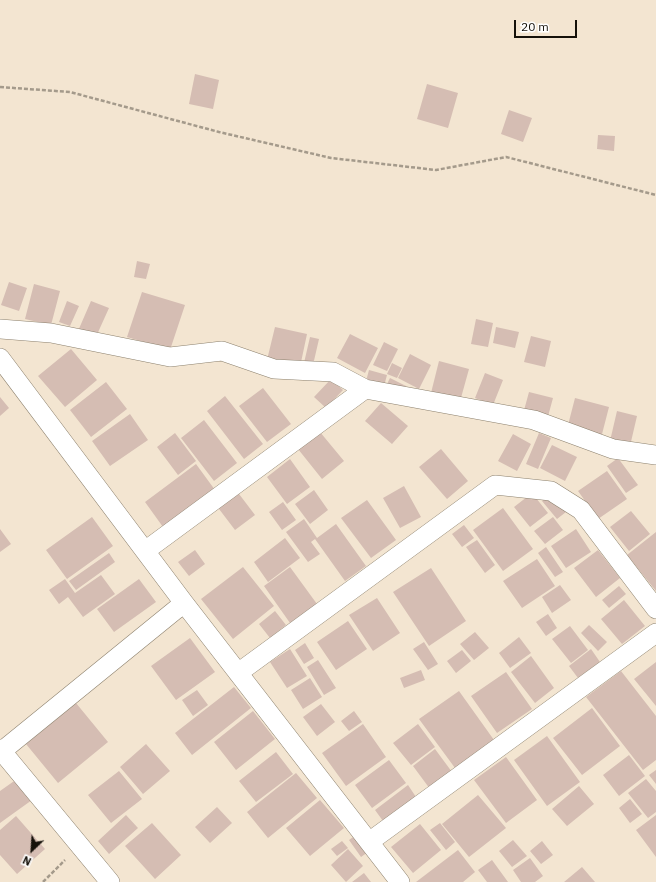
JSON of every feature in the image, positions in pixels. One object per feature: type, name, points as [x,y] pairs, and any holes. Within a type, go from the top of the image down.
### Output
[{"type":"street","points":[[0,329],[50,333],[170,357],[222,350],[274,369],[333,372],[365,389],[534,420],[613,449],[656,455]]},
{"type":"street","points":[[0,358],[184,603],[400,882]]},
{"type":"street","points":[[145,551],[365,389]]},
{"type":"street","points":[[238,673],[495,485],[552,491],[581,510],[656,609]]},
{"type":"street","points":[[110,882],[1,750],[184,603]]},
{"type":"street","points":[[369,842],[656,633]]},
{"type":"path","points":[[0,87],[70,92],[219,132],[331,158],[436,170],[506,157],[656,195]]},
{"type":"path","points":[[43,882],[80,846]]},
{"type":"building","points":[[195,74],[219,80],[213,109],[189,104]]},
{"type":"building","points":[[427,84],[458,93],[448,128],[417,119]]},
{"type":"building","points":[[509,110],[532,118],[523,142],[501,134]]},
{"type":"building","points":[[598,135],[615,136],[614,151],[597,149]]},
{"type":"building","points":[[137,261],[150,264],[146,279],[134,277]]},
{"type":"building","points":[[9,282],[27,288],[19,311],[1,305]]},
{"type":"building","points":[[34,284],[60,291],[51,325],[25,319]]},
{"type":"building","points":[[142,292],[185,305],[170,350],[127,337]]},
{"type":"building","points":[[67,301],[79,306],[70,326],[59,322]]},
{"type":"building","points":[[91,301],[109,308],[95,339],[78,331]]},
{"type":"building","points":[[476,319],[493,323],[488,347],[471,344]]},
{"type":"building","points":[[275,327],[307,334],[300,367],[267,360]]},
{"type":"building","points":[[496,327],[519,332],[515,348],[493,343]]},
{"type":"building","points":[[350,334],[378,348],[365,373],[337,358]]},
{"type":"building","points":[[531,336],[551,341],[545,367],[524,362]]},
{"type":"building","points":[[310,337],[319,339],[313,365],[304,363]]},
{"type":"building","points":[[384,342],[398,349],[387,371],[373,365]]},
{"type":"building","points":[[71,349],[97,380],[65,407],[38,376]]},
{"type":"building","points":[[410,354],[431,365],[419,389],[398,378]]},
{"type":"building","points":[[439,361],[469,369],[459,405],[430,397]]},
{"type":"building","points":[[392,363],[402,368],[397,378],[387,374]]},
{"type":"building","points":[[369,370],[387,375],[383,390],[365,385]]},
{"type":"building","points":[[485,373],[503,380],[493,405],[475,398]]},
{"type":"building","points":[[390,378],[406,386],[403,394],[386,386]]},
{"type":"building","points":[[331,379],[343,390],[326,408],[314,397]]},
{"type":"building","points":[[106,382],[127,409],[91,437],[70,410]]},
{"type":"building","points":[[263,388],[291,424],[267,442],[239,406]]},
{"type":"building","points":[[529,392],[553,398],[547,420],[523,414]]},
{"type":"building","points":[[225,396],[263,444],[244,459],[207,411]]},
{"type":"building","points":[[0,397],[9,408],[0,416]]},
{"type":"building","points":[[575,398],[609,407],[601,438],[567,429]]},
{"type":"building","points":[[381,403],[408,426],[392,444],[365,421]]},
{"type":"building","points":[[617,411],[637,416],[630,446],[610,441]]},
{"type":"building","points":[[130,414],[148,440],[110,466],[92,441]]},
{"type":"building","points":[[204,420],[237,463],[214,481],[181,438]]},
{"type":"building","points":[[320,432],[344,461],[322,479],[298,449]]},
{"type":"building","points":[[175,433],[196,461],[178,475],[157,447]]},
{"type":"building","points":[[539,433],[551,438],[538,469],[526,464]]},
{"type":"building","points":[[513,434],[531,444],[517,471],[498,461]]},
{"type":"building","points":[[552,445],[577,457],[565,481],[540,468]]},
{"type":"building","points":[[441,449],[468,481],[447,499],[419,467]]},
{"type":"building","points":[[618,458],[638,485],[626,493],[607,466]]},
{"type":"building","points":[[290,459],[310,487],[287,504],[267,477]]},
{"type":"building","points":[[196,464],[215,490],[163,527],[145,502]]},
{"type":"building","points":[[607,471],[627,499],[598,519],[578,491]]},
{"type":"building","points":[[404,486],[421,517],[400,528],[383,498]]},
{"type":"building","points":[[236,490],[255,515],[235,530],[216,505]]},
{"type":"building","points":[[314,490],[328,510],[310,524],[295,504]]},
{"type":"building","points":[[532,493],[548,513],[530,527],[514,507]]},
{"type":"building","points":[[552,494],[566,512],[557,519],[542,501]]},
{"type":"building","points":[[367,500],[396,540],[371,558],[341,518]]},
{"type":"building","points":[[283,502],[296,520],[282,530],[269,512]]},
{"type":"building","points":[[503,508],[533,549],[503,571],[473,530]]},
{"type":"building","points":[[631,511],[650,534],[629,551],[610,527]]},
{"type":"building","points":[[92,517],[113,546],[67,579],[46,550]]},
{"type":"building","points":[[553,517],[563,530],[545,544],[534,531]]},
{"type":"building","points":[[304,519],[317,538],[336,524],[366,566],[345,581],[315,539],[311,542],[320,554],[308,562],[286,532]]},
{"type":"building","points":[[464,525],[474,538],[462,547],[452,534]]},
{"type":"building","points":[[0,529],[11,544],[0,552]]},
{"type":"building","points":[[576,529],[591,552],[566,568],[551,546]]},
{"type":"building","points":[[656,532],[656,591],[627,555]]},
{"type":"building","points":[[285,538],[300,558],[268,582],[254,562]]},
{"type":"building","points":[[477,540],[495,565],[485,573],[466,547]]},
{"type":"building","points":[[546,547],[563,572],[555,577],[538,553]]},
{"type":"building","points":[[195,550],[205,564],[189,576],[178,562]]},
{"type":"building","points":[[598,550],[620,578],[596,597],[574,568]]},
{"type":"building","points":[[109,553],[115,562],[76,590],[69,581]]},
{"type":"building","points":[[537,559],[555,586],[522,608],[503,581]]},
{"type":"building","points":[[243,567],[274,606],[233,639],[201,599]]},
{"type":"building","points":[[290,567],[317,604],[290,623],[264,586]]},
{"type":"building","points":[[431,568],[466,621],[429,646],[393,592]]},
{"type":"building","points":[[101,575],[115,594],[83,617],[68,597],[59,604],[49,590],[65,579],[75,593]]},
{"type":"building","points":[[139,579],[156,602],[114,632],[97,609]]},
{"type":"building","points":[[560,585],[571,600],[552,613],[542,597]]},
{"type":"building","points":[[619,586],[626,594],[609,608],[602,600]]},
{"type":"building","points":[[377,598],[400,633],[373,651],[349,615]]},
{"type":"building","points":[[624,600],[645,626],[622,644],[601,619]]},
{"type":"building","points":[[275,611],[286,625],[270,638],[259,624]]},
{"type":"building","points":[[548,614],[557,628],[546,636],[536,622]]},
{"type":"building","points":[[348,621],[367,649],[336,670],[317,642]]},
{"type":"building","points":[[589,625],[607,642],[598,651],[581,633]]},
{"type":"building","points":[[570,626],[588,650],[571,663],[552,639]]},
{"type":"building","points":[[475,632],[489,648],[474,660],[460,644]]},
{"type":"building","points":[[519,637],[531,653],[510,668],[499,653]]},
{"type":"building","points":[[190,638],[215,672],[176,700],[151,666]]},
{"type":"building","points":[[424,642],[438,664],[428,670],[413,649]]},
{"type":"building","points":[[305,643],[314,658],[304,664],[295,650]]},
{"type":"building","points":[[290,649],[307,676],[287,688],[270,662]]},
{"type":"building","points":[[591,649],[600,662],[578,678],[569,666]]},
{"type":"building","points":[[462,650],[471,661],[456,673],[447,661]]},
{"type":"building","points":[[531,656],[554,688],[535,703],[511,672]]},
{"type":"building","points":[[318,660],[336,688],[324,695],[307,667]]},
{"type":"building","points":[[656,662],[656,706],[634,679]]},
{"type":"building","points":[[421,670],[425,680],[404,688],[400,678]]},
{"type":"building","points":[[621,671],[656,716],[656,760],[643,770],[586,697]]},
{"type":"building","points":[[506,672],[532,709],[497,733],[471,696]]},
{"type":"building","points":[[310,678],[322,697],[303,709],[291,690]]},
{"type":"building","points":[[234,687],[251,708],[192,755],[175,733]]},
{"type":"building","points":[[197,690],[208,705],[193,716],[182,700]]},
{"type":"building","points":[[459,691],[494,740],[455,768],[419,719]]},
{"type":"building","points":[[76,703],[108,742],[58,783],[26,744]]},
{"type":"building","points":[[321,704],[335,722],[317,736],[303,717]]},
{"type":"building","points":[[592,708],[620,746],[582,775],[553,738]]},
{"type":"building","points":[[253,711],[275,739],[236,770],[214,742]]},
{"type":"building","points":[[354,711],[362,722],[349,731],[341,721]]},
{"type":"building","points":[[363,724],[386,757],[346,786],[322,753]]},
{"type":"building","points":[[418,724],[435,747],[411,765],[393,743]]},
{"type":"building","points":[[547,736],[580,782],[547,806],[514,760]]},
{"type":"building","points":[[146,744],[170,771],[143,794],[120,767]]},
{"type":"building","points":[[435,749],[452,772],[430,789],[413,766]]},
{"type":"building","points":[[276,752],[293,774],[256,802],[239,781]]},
{"type":"building","points":[[629,755],[645,776],[619,796],[603,775]]},
{"type":"building","points":[[506,757],[537,800],[506,823],[474,780]]},
{"type":"building","points":[[389,760],[406,783],[372,808],[355,785]]},
{"type":"building","points":[[656,770],[656,784],[649,775]]},
{"type":"building","points":[[119,771],[142,799],[111,823],[88,795]]},
{"type":"building","points":[[296,773],[317,798],[268,838],[247,812]]},
{"type":"building","points":[[17,779],[32,800],[0,823],[0,791]]},
{"type":"building","points":[[646,779],[656,791],[656,812],[648,818],[628,793]]},
{"type":"building","points":[[408,785],[416,797],[383,821],[375,810]]},
{"type":"building","points":[[579,786],[594,804],[567,826],[552,809]]},
{"type":"building","points":[[478,795],[506,828],[469,857],[442,824]]},
{"type":"building","points":[[630,799],[642,814],[630,823],[619,808]]},
{"type":"building","points":[[320,800],[344,828],[310,856],[286,828]]},
{"type":"building","points":[[217,807],[232,823],[210,843],[195,827]]},
{"type":"building","points":[[126,815],[138,828],[109,854],[98,841]]},
{"type":"building","points":[[656,815],[656,857],[636,830]]},
{"type":"building","points":[[16,816],[45,849],[17,874],[0,855],[0,830]]},
{"type":"building","points":[[152,823],[181,855],[155,879],[125,846]]},
{"type":"building","points":[[440,823],[455,842],[446,850],[430,830]]},
{"type":"building","points":[[420,824],[441,850],[413,873],[391,847]]},
{"type":"building","points":[[356,835],[368,852],[361,857],[349,840]]},
{"type":"building","points":[[513,840],[527,856],[512,867],[499,851]]},
{"type":"building","points":[[342,841],[348,848],[337,856],[331,849]]},
{"type":"building","points":[[542,841],[553,855],[541,864],[530,851]]},
{"type":"building","points":[[348,849],[363,866],[346,882],[331,865]]},
{"type":"building","points":[[458,850],[475,872],[463,882],[416,882]]},
{"type":"building","points":[[530,858],[543,876],[535,882],[521,882],[513,870]]},
{"type":"building","points":[[492,860],[508,882],[487,882],[478,870]]},
{"type":"building","points":[[582,867],[595,882],[564,882]]},
{"type":"building","points":[[364,873],[371,882],[352,882]]}]
